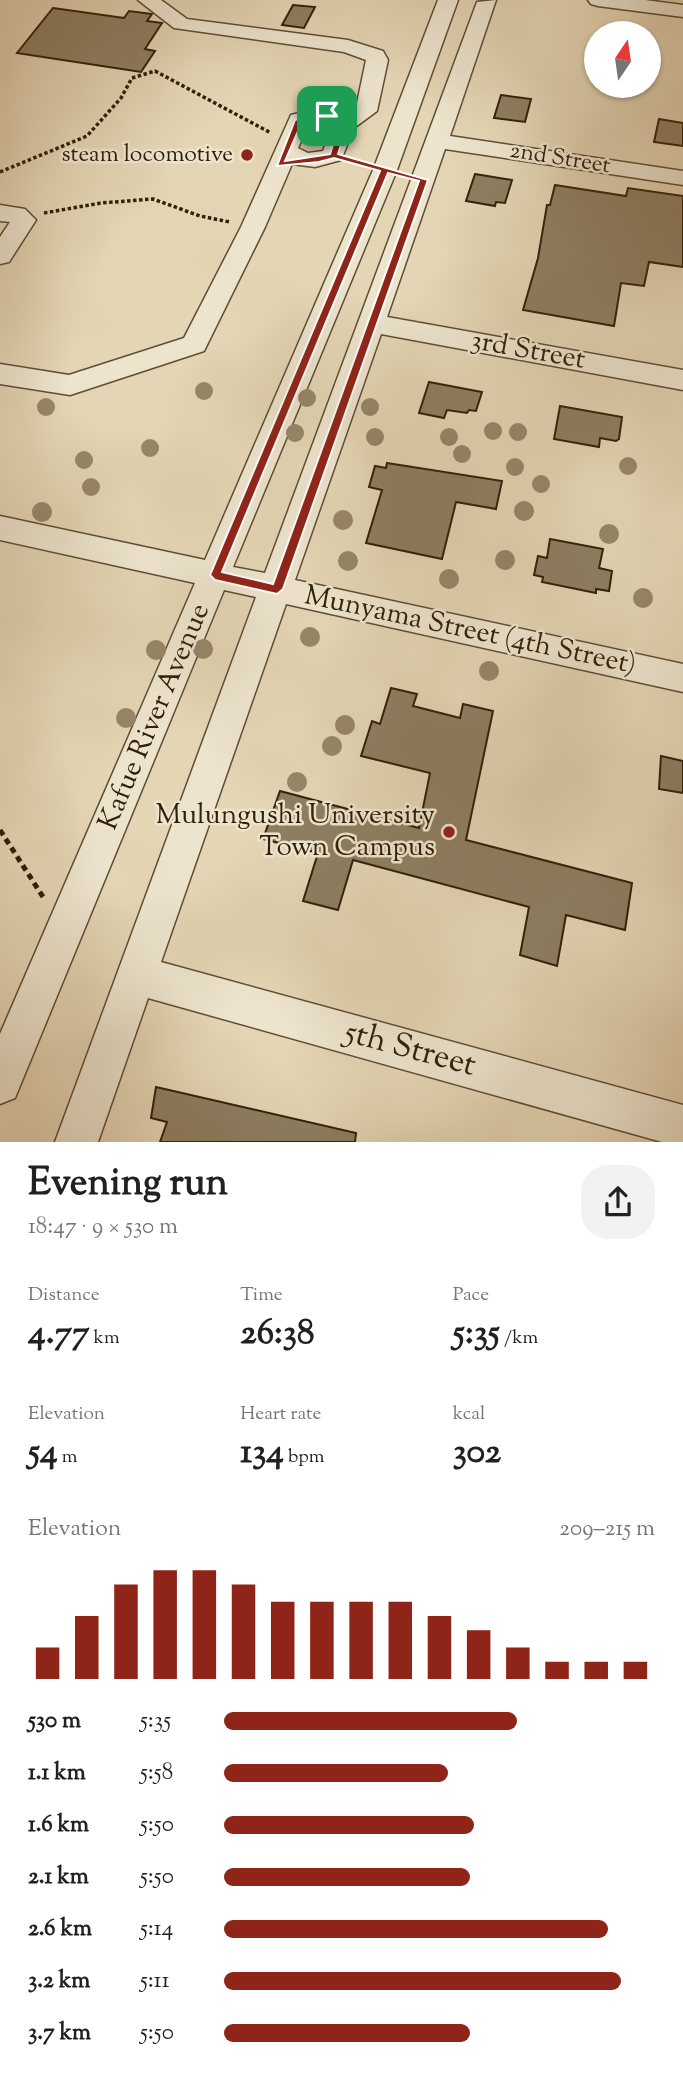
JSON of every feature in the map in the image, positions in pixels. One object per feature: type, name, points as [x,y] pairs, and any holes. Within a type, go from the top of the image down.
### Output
[{"type":"street","points":[[148,0],[181,24],[348,46],[375,56],[377,60],[366,111],[344,124],[333,155]]},
{"type":"street","points":[[76,1142],[489,1],[471,4],[451,0]]},
{"type":"street","name":"Kafue River Avenue","points":[[0,1083],[385,170],[451,0]]},
{"type":"street","points":[[598,0],[625,1],[683,11]]},
{"type":"street","points":[[0,374],[70,385],[194,344],[289,154],[299,120],[305,117],[327,116],[344,124]]},
{"type":"street","name":"2nd Street","points":[[437,141],[683,178]]},
{"type":"street","points":[[289,154],[319,160],[333,155],[423,180]]},
{"type":"street","points":[[0,213],[16,214],[24,220],[0,256]]},
{"type":"street","name":"3rd Street","points":[[372,323],[683,380]]},
{"type":"street","name":"Munyama Street (4th Street)","points":[[0,528],[683,678]]},
{"type":"street","name":"5th Street","points":[[137,975],[683,1126]]},
{"type":"path","points":[[0,172],[87,136],[121,98],[132,78],[155,71],[289,154]]},
{"type":"path","points":[[24,220],[39,214],[101,203],[153,199],[200,216],[253,227]]},
{"type":"path","points":[[0,830],[65,930]]},
{"type":"building","points":[[293,5],[315,7],[304,28],[282,25]]},
{"type":"building","points":[[53,8],[124,18],[129,11],[152,14],[147,21],[162,23],[145,49],[155,51],[141,72],[17,53]]},
{"type":"building","points":[[501,95],[531,99],[525,122],[494,118]]},
{"type":"building","points":[[659,119],[683,123],[683,146],[654,142]]},
{"type":"building","points":[[475,174],[512,180],[505,203],[496,202],[495,206],[466,201]]},
{"type":"building","points":[[555,185],[626,196],[628,188],[683,196],[683,267],[649,262],[644,286],[621,283],[614,326],[523,310],[538,258],[547,205],[550,205]]},
{"type":"building","points":[[429,382],[482,392],[476,411],[469,410],[467,413],[447,410],[444,418],[419,413]]},
{"type":"building","points":[[560,406],[622,417],[619,439],[616,441],[600,438],[599,447],[554,439]]},
{"type":"building","points":[[387,463],[502,481],[496,509],[456,502],[442,559],[366,543],[382,490],[369,487],[375,466],[386,468]]},
{"type":"building","points":[[550,539],[603,549],[599,568],[612,571],[609,591],[596,589],[596,593],[542,582],[543,577],[534,575],[538,556],[547,558]]},
{"type":"building","points":[[391,688],[417,694],[413,706],[460,718],[463,704],[493,711],[466,840],[632,883],[625,930],[566,915],[557,966],[520,955],[529,907],[353,860],[338,910],[303,901],[318,853],[263,839],[280,791],[419,828],[430,773],[361,756],[372,721],[380,724]]},
{"type":"building","points":[[661,756],[683,761],[683,793],[659,789]]},
{"type":"building","points":[[156,1087],[356,1133],[355,1142],[160,1142],[167,1122],[151,1118]]},
{"type":"place","name":"steam locomotive","points":[[247,155]]},
{"type":"place","name":"Mulungushi University Town Campus","points":[[449,832]]},
{"type":"route","points":[[327,116],[319,115],[299,120],[280,164],[319,160],[333,155],[423,180],[277,589],[215,575],[385,170],[333,155],[344,124],[327,116]]}]
